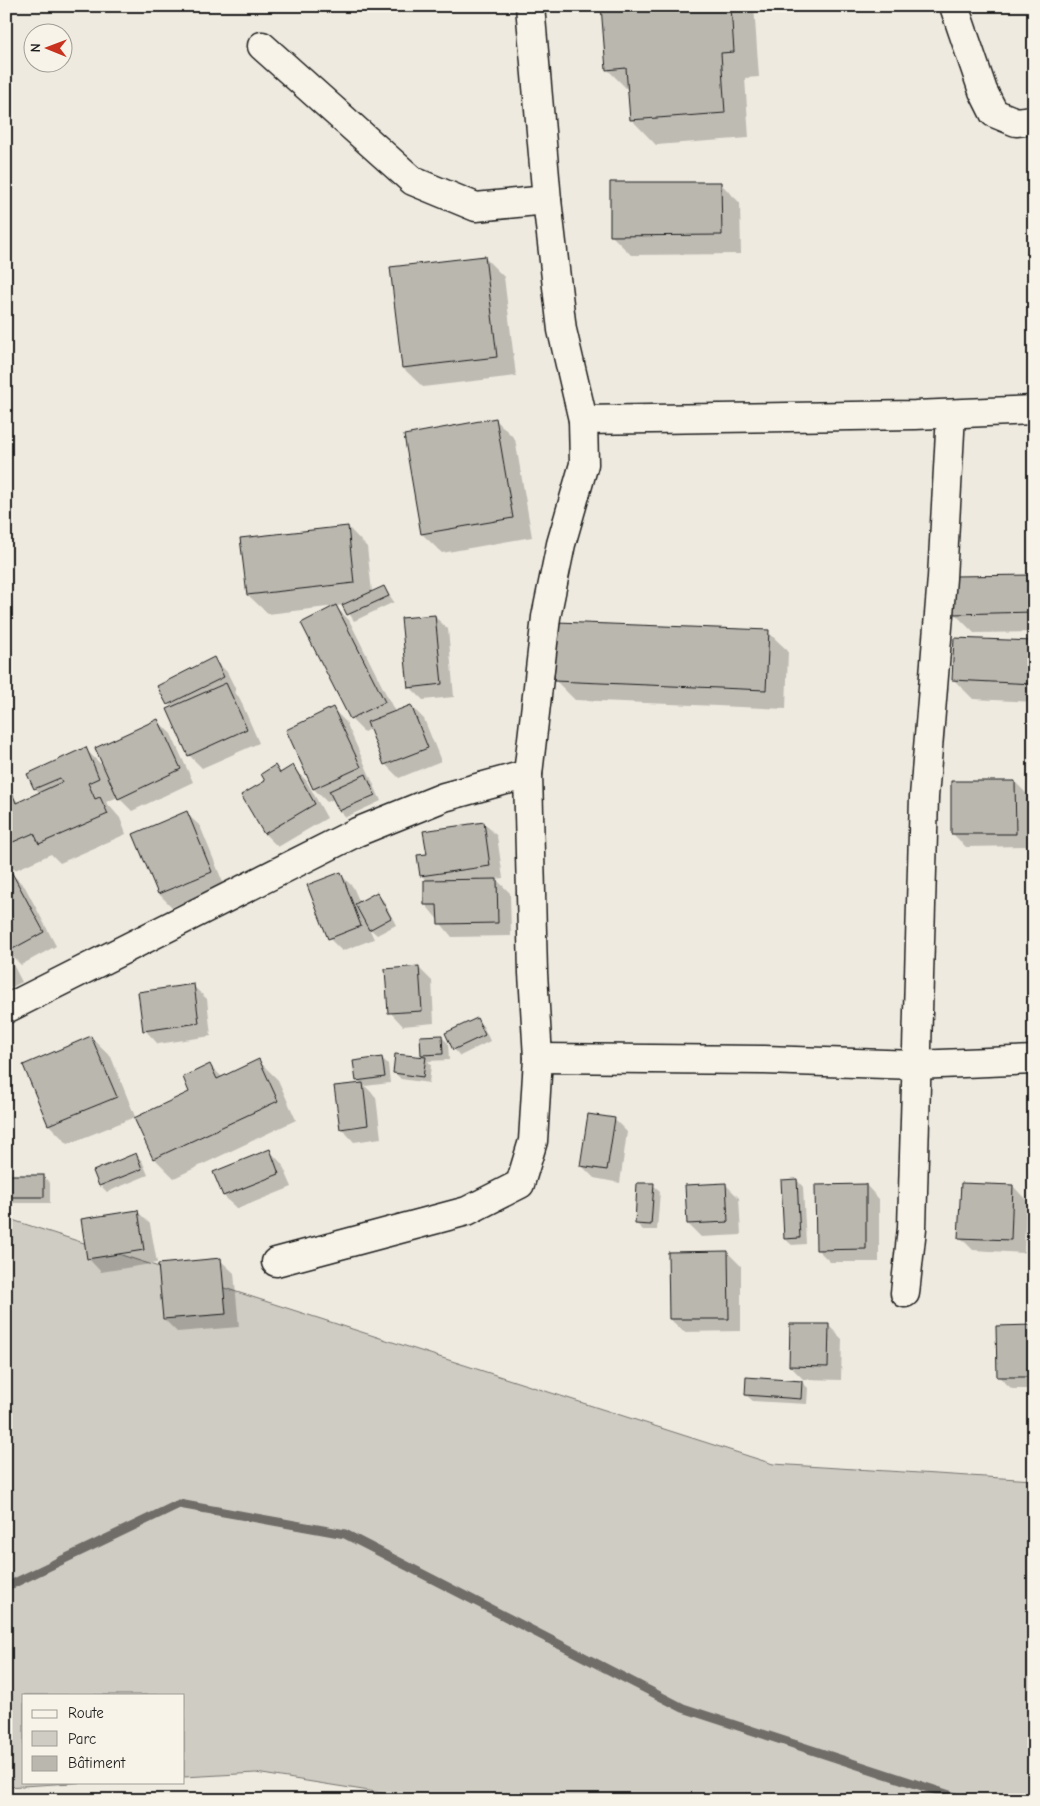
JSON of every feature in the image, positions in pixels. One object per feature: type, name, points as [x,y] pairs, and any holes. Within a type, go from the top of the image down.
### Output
[{"type":"street","points":[[276,1262],[468,1211],[520,1184],[533,1141],[538,1058],[533,973],[528,774],[546,617],[561,544],[584,464],[583,420],[562,330],[547,200],[530,6]]},
{"type":"street","points":[[954,6],[983,91],[994,114],[1016,122],[1034,120]]},
{"type":"street","points":[[262,46],[413,181],[476,207],[547,200]]},
{"type":"street","points":[[583,420],[951,414],[1034,410]]},
{"type":"street","points":[[905,1293],[912,1228],[924,797],[942,578],[951,414]]},
{"type":"street","points":[[6,1009],[357,832],[444,797],[528,774]]},
{"type":"street","points":[[538,1058],[764,1060],[916,1065],[1034,1060]]},
{"type":"green space","points":[[6,1218],[773,1464],[1034,1480],[1034,1800],[426,1800],[256,1773],[185,1777],[185,1694],[22,1694],[22,1784],[55,1784],[6,1787]]},
{"type":"building","points":[[601,6],[731,6],[734,52],[721,53],[725,113],[630,120],[626,68],[606,70]]},
{"type":"building","points":[[610,182],[721,182],[722,235],[610,236]]},
{"type":"building","points":[[485,256],[497,357],[402,368],[390,267]]},
{"type":"building","points":[[496,418],[513,518],[421,534],[404,435]]},
{"type":"building","points":[[348,526],[354,583],[247,595],[240,538]]},
{"type":"building","points":[[1034,575],[1034,612],[953,614],[953,576]]},
{"type":"building","points":[[384,586],[389,596],[347,615],[342,605]]},
{"type":"building","points":[[336,605],[385,702],[350,719],[301,623]]},
{"type":"building","points":[[435,615],[442,684],[408,688],[401,618]]},
{"type":"building","points":[[557,622],[769,630],[766,690],[554,681]]},
{"type":"building","points":[[954,638],[1034,641],[1034,684],[952,680]]},
{"type":"building","points":[[214,657],[224,677],[167,705],[157,686]]},
{"type":"building","points":[[226,683],[247,729],[188,756],[167,709]]},
{"type":"building","points":[[411,705],[428,748],[384,765],[367,722]]},
{"type":"building","points":[[333,707],[361,767],[313,789],[286,730]]},
{"type":"building","points":[[158,719],[181,769],[118,799],[95,748]]},
{"type":"building","points":[[86,747],[99,778],[88,783],[95,799],[100,797],[108,814],[39,844],[34,833],[6,845],[6,798],[13,795],[16,803],[62,782],[60,778],[34,789],[27,774]]},
{"type":"building","points":[[275,765],[280,773],[293,765],[315,804],[264,834],[241,795],[265,781],[261,774]]},
{"type":"building","points":[[366,774],[375,795],[339,811],[329,791]]},
{"type":"building","points":[[951,781],[1015,781],[1016,834],[951,834]]},
{"type":"building","points":[[187,811],[212,872],[158,894],[133,834]]},
{"type":"building","points":[[484,822],[490,866],[420,876],[417,855],[427,854],[423,831]]},
{"type":"building","points":[[341,872],[361,926],[328,939],[307,885]]},
{"type":"building","points":[[12,873],[44,932],[7,952],[6,876]]},
{"type":"building","points":[[497,879],[498,923],[438,924],[437,905],[424,905],[424,880]]},
{"type":"building","points":[[377,892],[391,918],[369,930],[355,904]]},
{"type":"building","points":[[419,966],[422,1011],[388,1013],[385,969]]},
{"type":"building","points":[[194,984],[199,1023],[143,1031],[138,992]]},
{"type":"building","points":[[477,1018],[485,1035],[453,1050],[445,1033]]},
{"type":"building","points":[[442,1035],[443,1054],[421,1055],[420,1036]]},
{"type":"building","points":[[91,1036],[117,1097],[48,1125],[23,1065]]},
{"type":"building","points":[[395,1054],[426,1057],[423,1077],[393,1073]]},
{"type":"building","points":[[382,1057],[385,1077],[356,1081],[353,1061]]},
{"type":"building","points":[[259,1059],[278,1101],[153,1159],[134,1118],[189,1092],[183,1077],[210,1064],[217,1079]]},
{"type":"building","points":[[363,1083],[368,1125],[340,1129],[334,1086]]},
{"type":"building","points":[[1034,1107],[1034,1168],[1031,1168]]},
{"type":"building","points":[[588,1114],[615,1118],[607,1170],[580,1166]]},
{"type":"building","points":[[270,1149],[279,1174],[223,1196],[213,1172]]},
{"type":"building","points":[[136,1153],[142,1169],[99,1186],[93,1171]]},
{"type":"building","points":[[6,1175],[44,1175],[44,1197],[6,1197]]},
{"type":"building","points":[[797,1179],[800,1238],[784,1239],[781,1180]]},
{"type":"building","points":[[637,1183],[654,1183],[651,1225],[635,1224]]},
{"type":"building","points":[[726,1183],[728,1222],[687,1224],[685,1185]]},
{"type":"building","points":[[961,1183],[1013,1185],[1011,1240],[958,1238]]},
{"type":"building","points":[[866,1184],[866,1249],[816,1250],[815,1185]]},
{"type":"building","points":[[1028,1209],[1034,1209],[1034,1255],[1028,1255]]},
{"type":"building","points":[[138,1210],[144,1250],[87,1259],[81,1219]]},
{"type":"building","points":[[728,1251],[729,1319],[669,1319],[668,1252]]},
{"type":"building","points":[[221,1258],[226,1314],[163,1319],[158,1264]]},
{"type":"building","points":[[790,1324],[829,1324],[828,1367],[789,1366]]},
{"type":"building","points":[[1034,1325],[1034,1377],[997,1377],[996,1326]]},
{"type":"building","points":[[746,1377],[802,1381],[801,1399],[745,1395]]},
{"type":"waterway","points":[[6,1587],[179,1504],[345,1534],[683,1708],[965,1800]]}]
